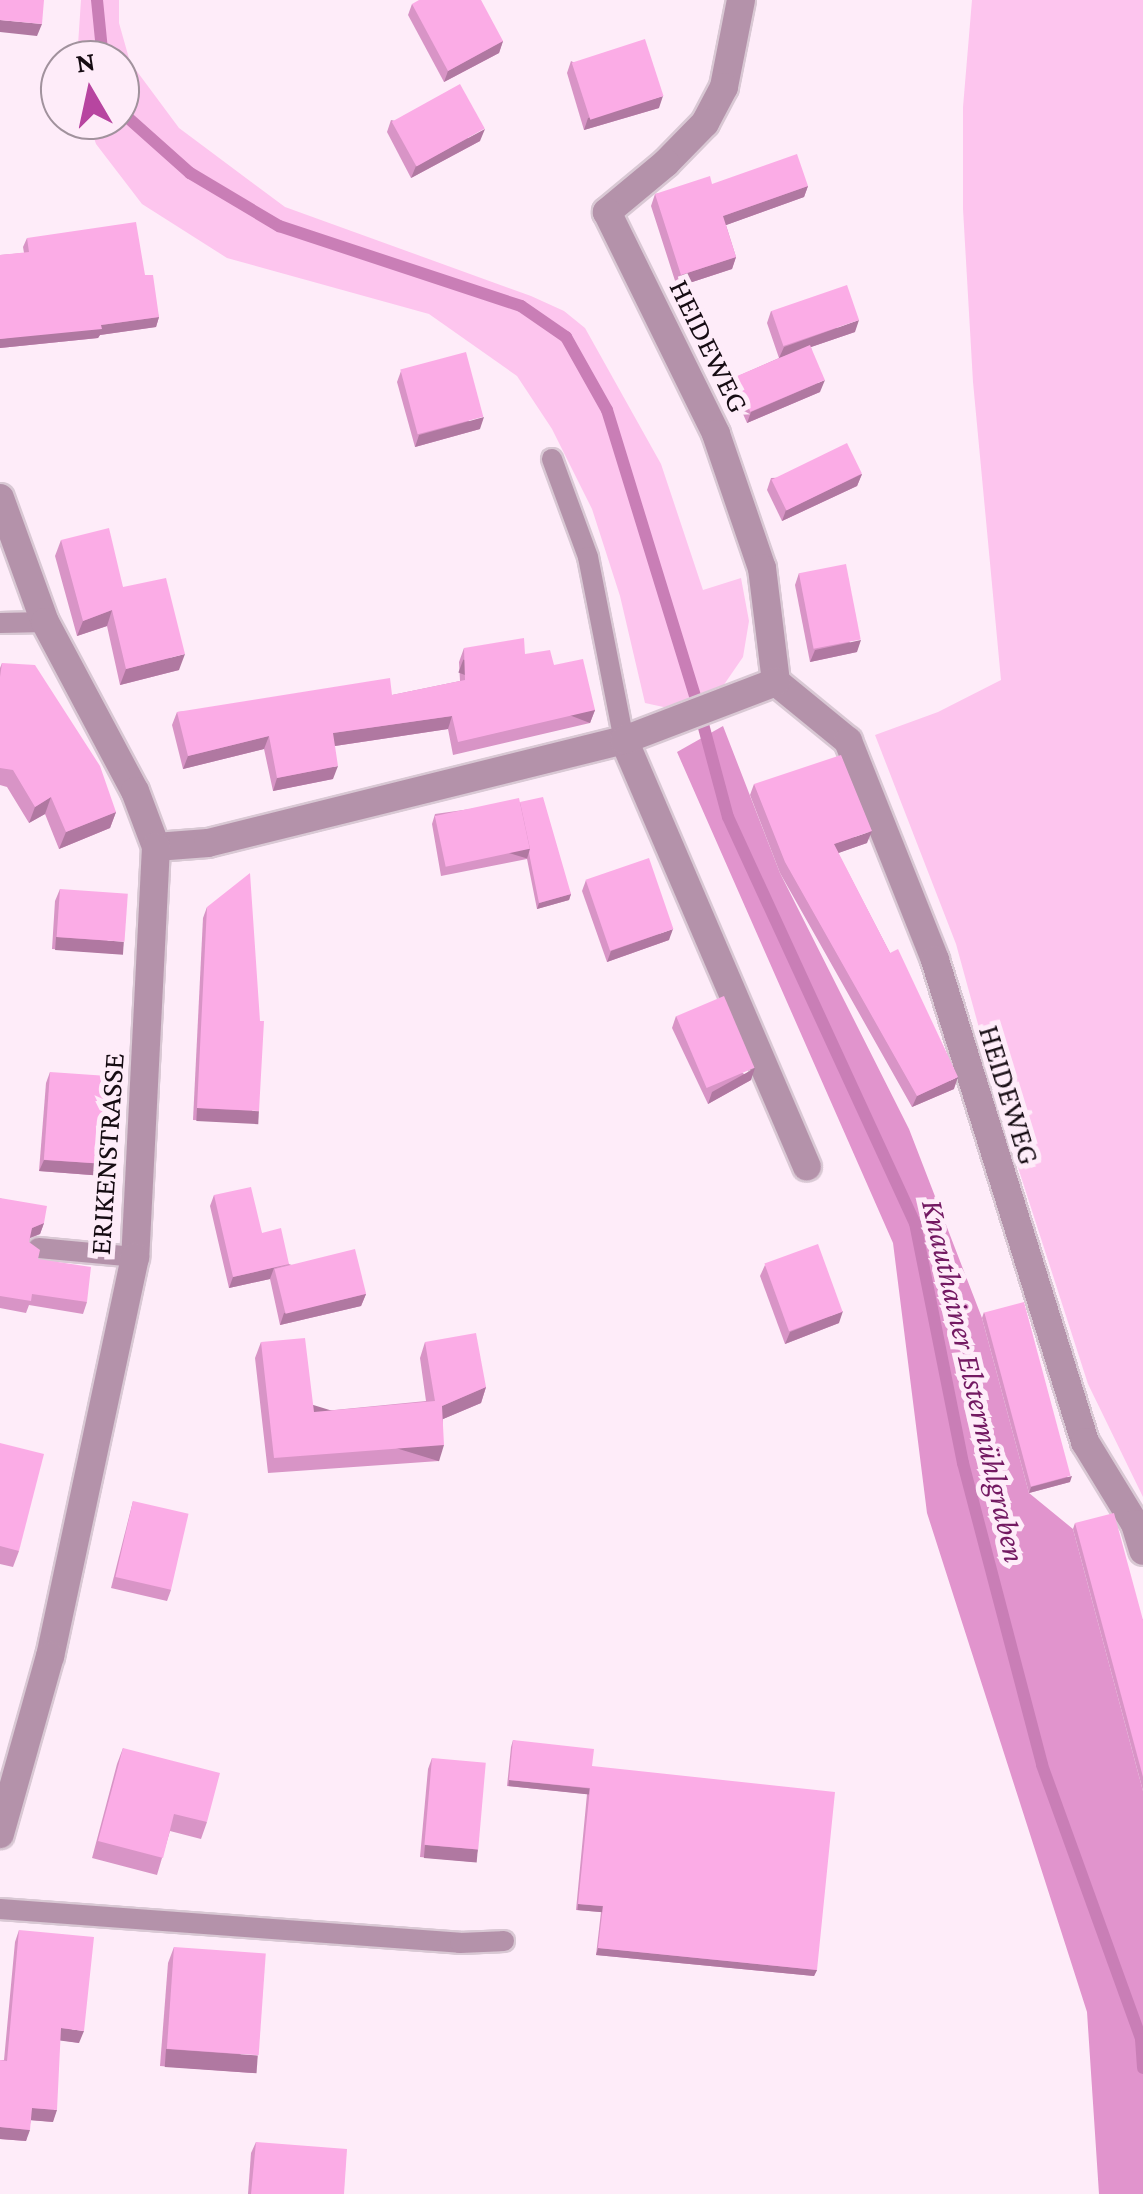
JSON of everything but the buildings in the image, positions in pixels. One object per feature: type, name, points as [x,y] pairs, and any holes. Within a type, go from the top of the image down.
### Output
[{"type":"street","name":"HEIDEWEG","points":[[741,0],[724,86],[704,123],[666,163],[607,212],[716,434],[762,568],[776,682],[848,741],[935,960],[1086,1442],[1136,1524],[1143,1551]]},
{"type":"street","name":"ERIKENSTRASSE","points":[[0,498],[45,622],[136,791],[156,847],[135,1257],[50,1656],[0,1834]]},
{"type":"street","points":[[156,847],[208,844],[624,740],[776,682]]},
{"type":"street","points":[[624,740],[808,1166]]},
{"type":"lane","points":[[552,459],[588,557],[624,740]]},
{"type":"lane","points":[[0,623],[45,622]]},
{"type":"lane","points":[[38,1248],[135,1257]]},
{"type":"lane","points":[[0,1909],[441,1942],[504,1941]]},
{"type":"shaded area","points":[[81,0],[119,0],[124,40],[78,40]]},
{"type":"shaded area","points":[[972,0],[1143,0],[1143,1497],[1088,1384],[1013,1152],[956,944],[875,735],[938,712],[1001,680],[973,382],[963,209],[963,107]]},
{"type":"shaded area","points":[[140,75],[179,128],[285,207],[531,296],[564,311],[585,328],[661,464],[703,590],[741,578],[749,621],[743,657],[721,689],[668,708],[645,703],[620,596],[592,509],[552,429],[517,376],[429,314],[227,258],[142,204],[95,140],[140,140]]},
{"type":"shaded area","points":[[723,726],[780,873],[909,1129],[982,1318],[1029,1493],[1073,1529],[1143,1791],[1143,2194],[1099,2194],[1087,2012],[927,1513],[893,1243],[677,752]]},
{"type":"waterway","name":"Knauthainer Elstermühlgraben","points":[[97,0],[101,40]]},
{"type":"waterway","name":"Knauthainer Elstermühlgraben","points":[[140,128],[190,173],[279,226],[521,306],[566,337],[607,410],[696,700]]},
{"type":"waterway","name":"Knauthainer Elstermühlgraben","points":[[703,724],[728,817],[915,1223],[963,1463],[1042,1765],[1141,2039],[1143,2068]]}]
